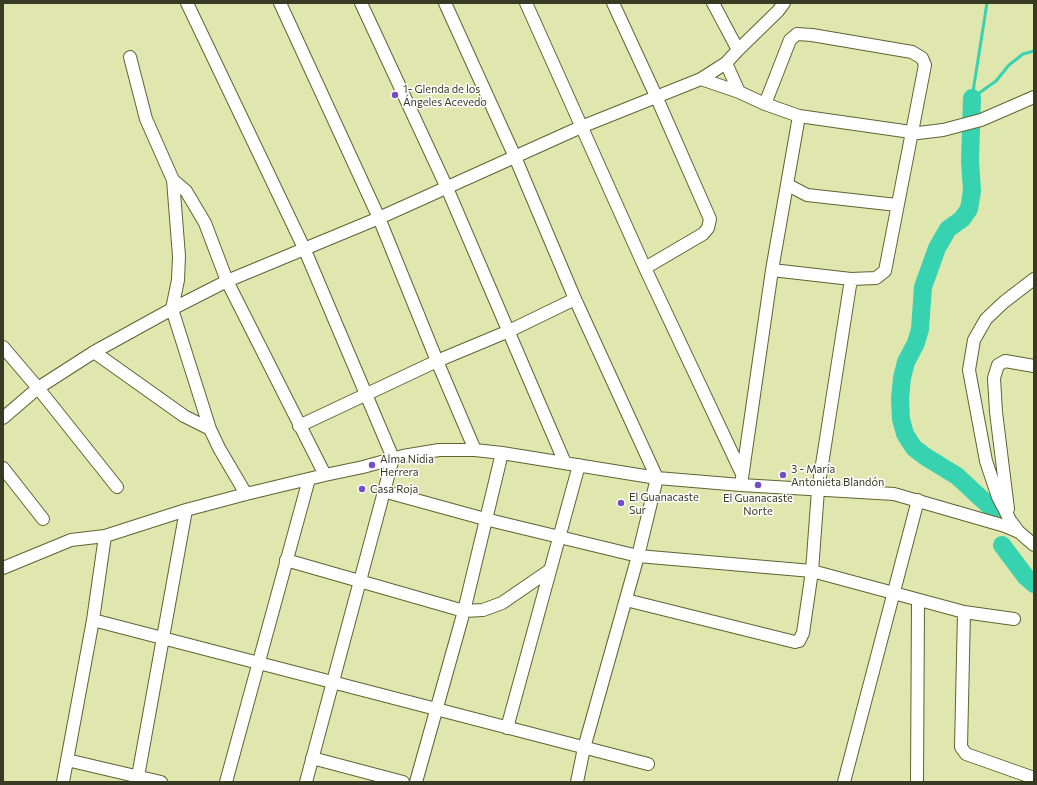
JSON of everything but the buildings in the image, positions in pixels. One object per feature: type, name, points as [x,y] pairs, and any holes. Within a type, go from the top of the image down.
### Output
[{"type":"street","points":[[188,3],[304,248],[393,458],[306,782]]},
{"type":"street","points":[[280,3],[379,218],[475,450]]},
{"type":"street","points":[[361,3],[447,188],[566,464]]},
{"type":"street","points":[[445,3],[515,157],[575,299],[657,478],[638,556],[584,748],[576,782]]},
{"type":"street","points":[[526,3],[741,480]]},
{"type":"street","points":[[612,3],[656,96],[710,219],[708,228],[703,234],[645,268]]},
{"type":"street","points":[[713,3],[738,50]]},
{"type":"street","points":[[3,418],[38,388],[94,352],[172,309],[227,281],[379,218],[581,127],[701,79],[726,63],[778,11],[784,3]]},
{"type":"street","points":[[765,104],[790,40],[797,34],[812,35],[912,52],[922,58],[925,65],[885,271],[876,278],[851,279],[772,270]]},
{"type":"street","points":[[130,56],[146,119],[173,180],[179,256],[178,280],[172,309],[210,429],[219,448],[246,494]]},
{"type":"street","points":[[726,63],[739,92]]},
{"type":"street","points":[[701,79],[739,92],[765,104],[798,116],[911,133],[943,130],[981,120],[1034,97]]},
{"type":"street","points":[[741,480],[772,270],[788,185],[798,116]]},
{"type":"street","points":[[173,180],[186,191],[205,223],[227,281],[325,475]]},
{"type":"street","points":[[788,185],[807,195],[898,205]]},
{"type":"street","points":[[783,206],[807,195]]},
{"type":"street","points":[[626,600],[795,642],[799,641],[803,633],[812,571],[818,490],[851,279]]},
{"type":"street","points":[[1034,279],[1004,302],[986,319],[974,340],[969,370],[986,461],[998,497],[1010,520],[1019,532],[1034,545]]},
{"type":"street","points":[[299,426],[437,361],[509,331],[575,299]]},
{"type":"street","points":[[3,347],[38,388],[117,487]]},
{"type":"street","points":[[94,352],[184,416],[210,429]]},
{"type":"street","points":[[1010,520],[996,412],[994,378],[998,365],[1005,361],[1034,366]]},
{"type":"street","points":[[3,568],[71,540],[105,536],[186,510],[246,494],[364,467],[393,458],[439,450],[475,450],[502,453],[657,478],[741,480],[818,490],[894,494],[978,518],[1019,532]]},
{"type":"street","points":[[416,782],[435,709],[464,610],[502,453]]},
{"type":"street","points":[[507,728],[550,570],[561,536],[579,465]]},
{"type":"street","points":[[3,468],[43,519]]},
{"type":"street","points":[[226,782],[309,479]]},
{"type":"street","points":[[383,492],[485,519],[561,536],[638,556],[812,571],[964,612],[1014,620]]},
{"type":"street","points":[[844,782],[918,500]]},
{"type":"street","points":[[137,779],[164,638],[186,510]]},
{"type":"street","points":[[63,782],[93,620],[105,536]]},
{"type":"street","points":[[286,560],[464,610],[482,610],[502,604],[550,570]]},
{"type":"street","points":[[917,782],[918,600]]},
{"type":"street","points":[[964,612],[961,747],[966,754],[1034,778]]},
{"type":"street","points":[[93,620],[648,764]]},
{"type":"street","points":[[312,758],[403,782]]},
{"type":"street","points":[[67,760],[137,779],[161,782]]},
{"type":"waterway","points":[[972,98],[987,3]]},
{"type":"waterway","points":[[972,98],[996,81],[1009,65],[1023,54],[1034,51]]},
{"type":"waterway","points":[[972,98],[970,161],[972,191],[969,209],[962,219],[948,229],[937,248],[923,287],[920,329],[916,343],[906,362],[902,378],[900,399],[901,419],[905,434],[914,448],[957,476],[1000,516]]},
{"type":"waterway","points":[[1002,545],[1026,577],[1034,584]]},
{"type":"place","name":"1- Glenda de los Ángeles Acevedo","points":[[395,95]]},
{"type":"place","name":"Alma Nidia Herrera","points":[[372,465]]},
{"type":"place","name":"3 - María Antonieta Blandón","points":[[783,475]]},
{"type":"place","name":"El Guanacaste Norte","points":[[758,485]]},
{"type":"place","name":"Casa Roja","points":[[362,489]]},
{"type":"place","name":"El Guanacaste Sur","points":[[621,503]]}]
